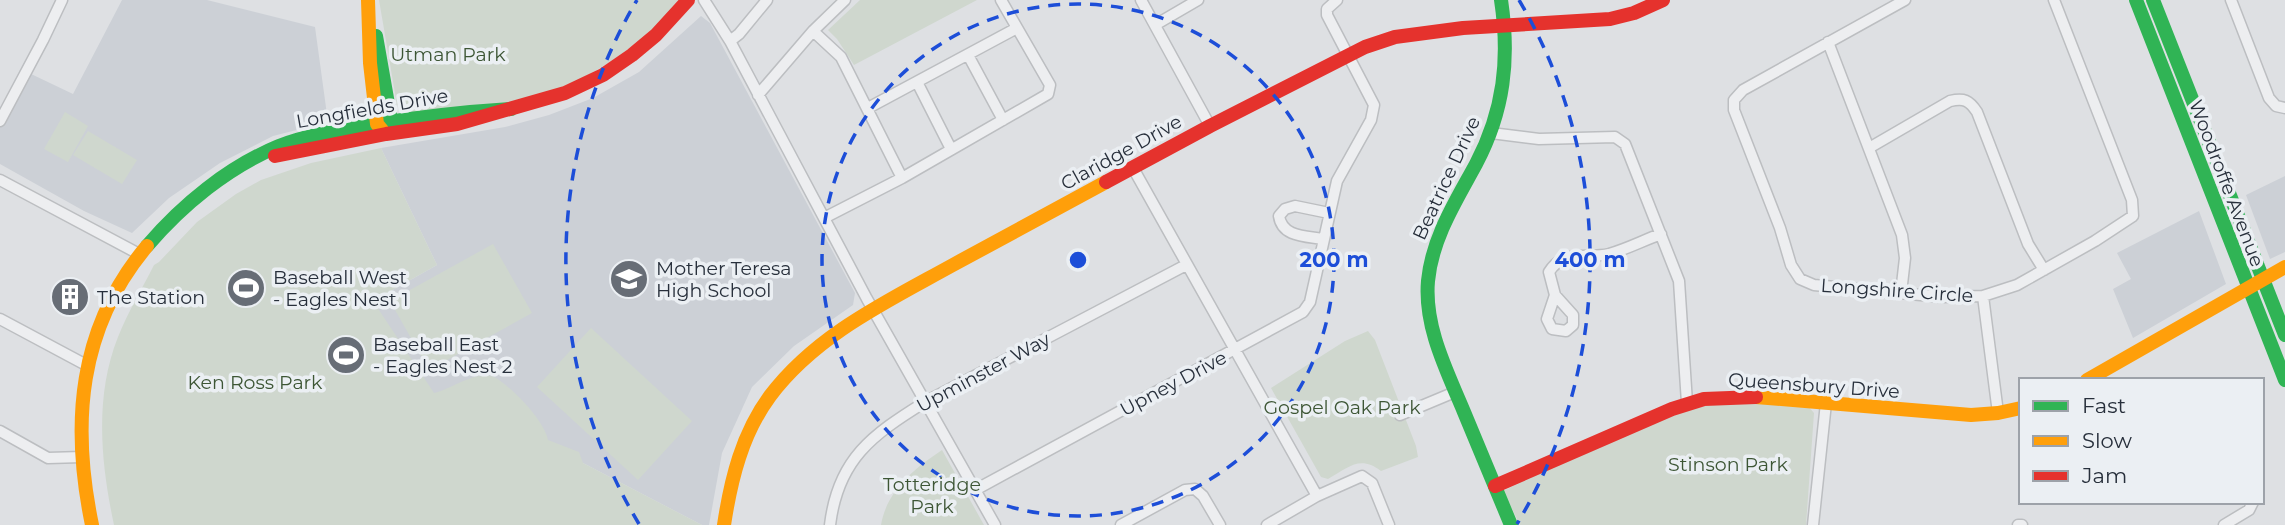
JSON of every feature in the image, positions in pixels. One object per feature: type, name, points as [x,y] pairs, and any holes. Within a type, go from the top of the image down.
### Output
[{"type":"street","points":[[0,121],[44,40],[62,0]]},
{"type":"street","name":"Longfields Drive","points":[[92,525],[82,457],[81,416],[88,366],[107,308],[139,254],[173,215],[208,186],[285,144],[328,133],[385,127],[454,112],[511,109],[557,96],[603,75],[644,46],[688,0]]},
{"type":"street","points":[[704,0],[730,41],[873,309],[995,525]]},
{"type":"street","points":[[730,41],[767,0]]},
{"type":"street","points":[[758,95],[813,31],[845,0]]},
{"type":"street","points":[[824,218],[902,178],[1048,94],[1050,85],[1001,0]]},
{"type":"street","points":[[1141,0],[1210,126]]},
{"type":"street","points":[[1155,25],[1198,0]]},
{"type":"street","points":[[1337,0],[1327,9],[1327,15],[1346,55]]},
{"type":"street","name":"Beatrice Drive","points":[[1501,0],[1507,56],[1504,86],[1491,133],[1433,247],[1428,272],[1428,310],[1433,334],[1455,392],[1511,525]]},
{"type":"street","name":"Claridge Drive","points":[[724,525],[726,504],[741,449],[764,403],[803,356],[847,323],[1346,55],[1395,37],[1505,25],[1611,19],[1634,13],[1663,0]]},
{"type":"street","name":"Longshire Circle","points":[[1905,0],[1743,90],[1734,100],[1734,110],[1780,228],[1791,265],[1800,279],[1814,285],[1942,297],[1983,296],[2017,285],[2133,216],[2134,210],[2054,0]]},
{"type":"street","name":"Woodroffe Avenue","points":[[2136,0],[2285,380]]},
{"type":"street","name":"Woodroffe Avenue","points":[[2153,0],[2285,335]]},
{"type":"street","points":[[2231,0],[2269,98],[2276,106],[2285,108]]},
{"type":"street","points":[[368,2],[382,63],[385,127]]},
{"type":"street","points":[[868,108],[1017,28]]},
{"type":"street","points":[[813,31],[841,57],[902,178]]},
{"type":"street","points":[[1828,42],[1902,235],[1905,258],[1901,293]]},
{"type":"street","points":[[968,55],[1003,120]]},
{"type":"street","name":"Upney Drive","points":[[975,490],[1303,312],[1310,302],[1336,181],[1371,120],[1374,105],[1346,55]]},
{"type":"street","points":[[917,82],[951,149]]},
{"type":"street","points":[[1869,148],[1950,101],[1970,101],[1977,112],[2028,244],[2043,270]]},
{"type":"street","points":[[1491,133],[1539,139],[1619,138],[1625,144],[1679,281],[1687,403]]},
{"type":"street","points":[[1133,168],[1317,496]]},
{"type":"street","points":[[0,180],[139,254]]},
{"type":"street","points":[[1323,239],[1286,231],[1280,226],[1279,216],[1284,209],[1295,206],[1329,213]]},
{"type":"street","points":[[1555,295],[1549,272],[1559,260],[1573,256],[1614,253],[1661,234]]},
{"type":"street","name":"Upminster Way","points":[[830,525],[836,491],[864,447],[888,424],[1186,265]]},
{"type":"street","points":[[2090,378],[2285,267]]},
{"type":"street","points":[[1983,296],[1998,413]]},
{"type":"street","points":[[0,319],[88,366]]},
{"type":"street","points":[[1400,415],[1455,392]]},
{"type":"street","name":"Queensbury Drive","points":[[1495,486],[1687,403],[1750,396],[1958,414],[1998,413],[2019,408]]},
{"type":"street","points":[[1813,525],[1826,402]]},
{"type":"street","points":[[0,431],[48,458],[82,457]]},
{"type":"street","points":[[1267,525],[1317,496],[1362,476],[1372,483],[1389,525]]},
{"type":"street","points":[[1121,525],[1185,490],[1195,489],[1203,495],[1220,525]]},
{"type":"street","points":[[2224,525],[2249,510],[2252,504]]},
{"type":"shaded area","points":[[122,0],[207,0],[315,27],[328,122],[273,136],[220,163],[169,198],[132,233],[84,211],[0,164],[0,127],[29,73],[73,94]]},
{"type":"shaded area","name":"Mother Teresa High School","points":[[701,16],[710,23],[855,293],[853,305],[794,346],[752,387],[722,453],[709,525],[702,525],[583,463],[402,525],[373,301],[437,265],[381,148],[505,127],[549,115],[593,98],[639,72]]},
{"type":"shaded area","points":[[2285,176],[2285,252],[2270,259],[2246,195]]},
{"type":"shaded area","points":[[2199,211],[2226,284],[2133,338],[2113,289],[2131,279],[2117,253]]},
{"type":"green space","name":"Utman Park","points":[[379,0],[683,0],[626,51],[560,88],[499,104],[415,113],[407,112],[397,105]]},
{"type":"green space","points":[[860,0],[977,0],[854,65],[828,30]]},
{"type":"green space","points":[[65,112],[88,126],[68,162],[44,149]]},
{"type":"green space","points":[[88,131],[137,160],[122,184],[73,155]]},
{"type":"green space","name":"Ken Ross Park","points":[[381,148],[437,265],[373,301],[434,393],[471,378],[494,377],[526,405],[541,423],[548,440],[579,452],[583,463],[702,525],[114,525],[103,455],[105,383],[118,337],[154,265],[197,222],[261,180],[311,163]]},
{"type":"green space","points":[[493,244],[532,313],[429,370],[390,301]]},
{"type":"green space","points":[[591,328],[692,421],[638,480],[537,387]]},
{"type":"green space","name":"Gospel Oak Park","points":[[1368,331],[1375,340],[1418,457],[1381,471],[1361,463],[1354,464],[1328,479],[1321,477],[1271,388],[1345,341]]},
{"type":"green space","name":"Stinson Park","points":[[1736,401],[1807,405],[1814,413],[1806,525],[1520,525],[1503,491],[1646,424],[1706,406]]},
{"type":"green space","name":"Totteridge Park","points":[[942,450],[984,525],[881,525],[889,501],[904,481]]},
{"type":"traffic: fast","points":[[1501,0],[1505,43],[1499,104],[1485,144],[1434,250],[1430,265],[1428,298],[1433,332],[1444,365],[1511,525]]},
{"type":"traffic: fast","points":[[2136,0],[2285,380]]},
{"type":"traffic: fast","points":[[2153,0],[2285,335]]},
{"type":"traffic: fast","points":[[376,36],[391,121],[388,129]]},
{"type":"traffic: fast","points":[[147,246],[175,216],[207,188],[242,165],[279,146],[362,126],[511,109]]},
{"type":"traffic: slow","points":[[368,0],[370,63],[377,124],[382,130]]},
{"type":"traffic: slow","points":[[724,525],[734,474],[752,426],[770,396],[788,374],[809,355],[877,307],[1106,182]]},
{"type":"traffic: slow","points":[[92,525],[82,450],[86,378],[106,310],[124,277],[147,246]]},
{"type":"traffic: slow","points":[[2091,378],[2285,267]]},
{"type":"traffic: slow","points":[[1756,397],[1971,415],[2019,408]]},
{"type":"traffic: jam","points":[[275,156],[386,134],[457,124],[565,93],[603,75],[632,55],[656,35],[688,0]]},
{"type":"traffic: jam","points":[[1106,182],[1365,47],[1395,37],[1463,28],[1610,19],[1634,13],[1663,0]]},
{"type":"traffic: jam","points":[[1495,486],[1672,409],[1704,399],[1756,397]]},
{"type":"place","name":"Mother Teresa High School","points":[[629,279]]},
{"type":"place","name":"Baseball West - Eagles Nest 1","points":[[246,288]]},
{"type":"place","name":"The Station","points":[[70,297]]},
{"type":"place","name":"Baseball East - Eagles Nest 2","points":[[346,355]]}]
